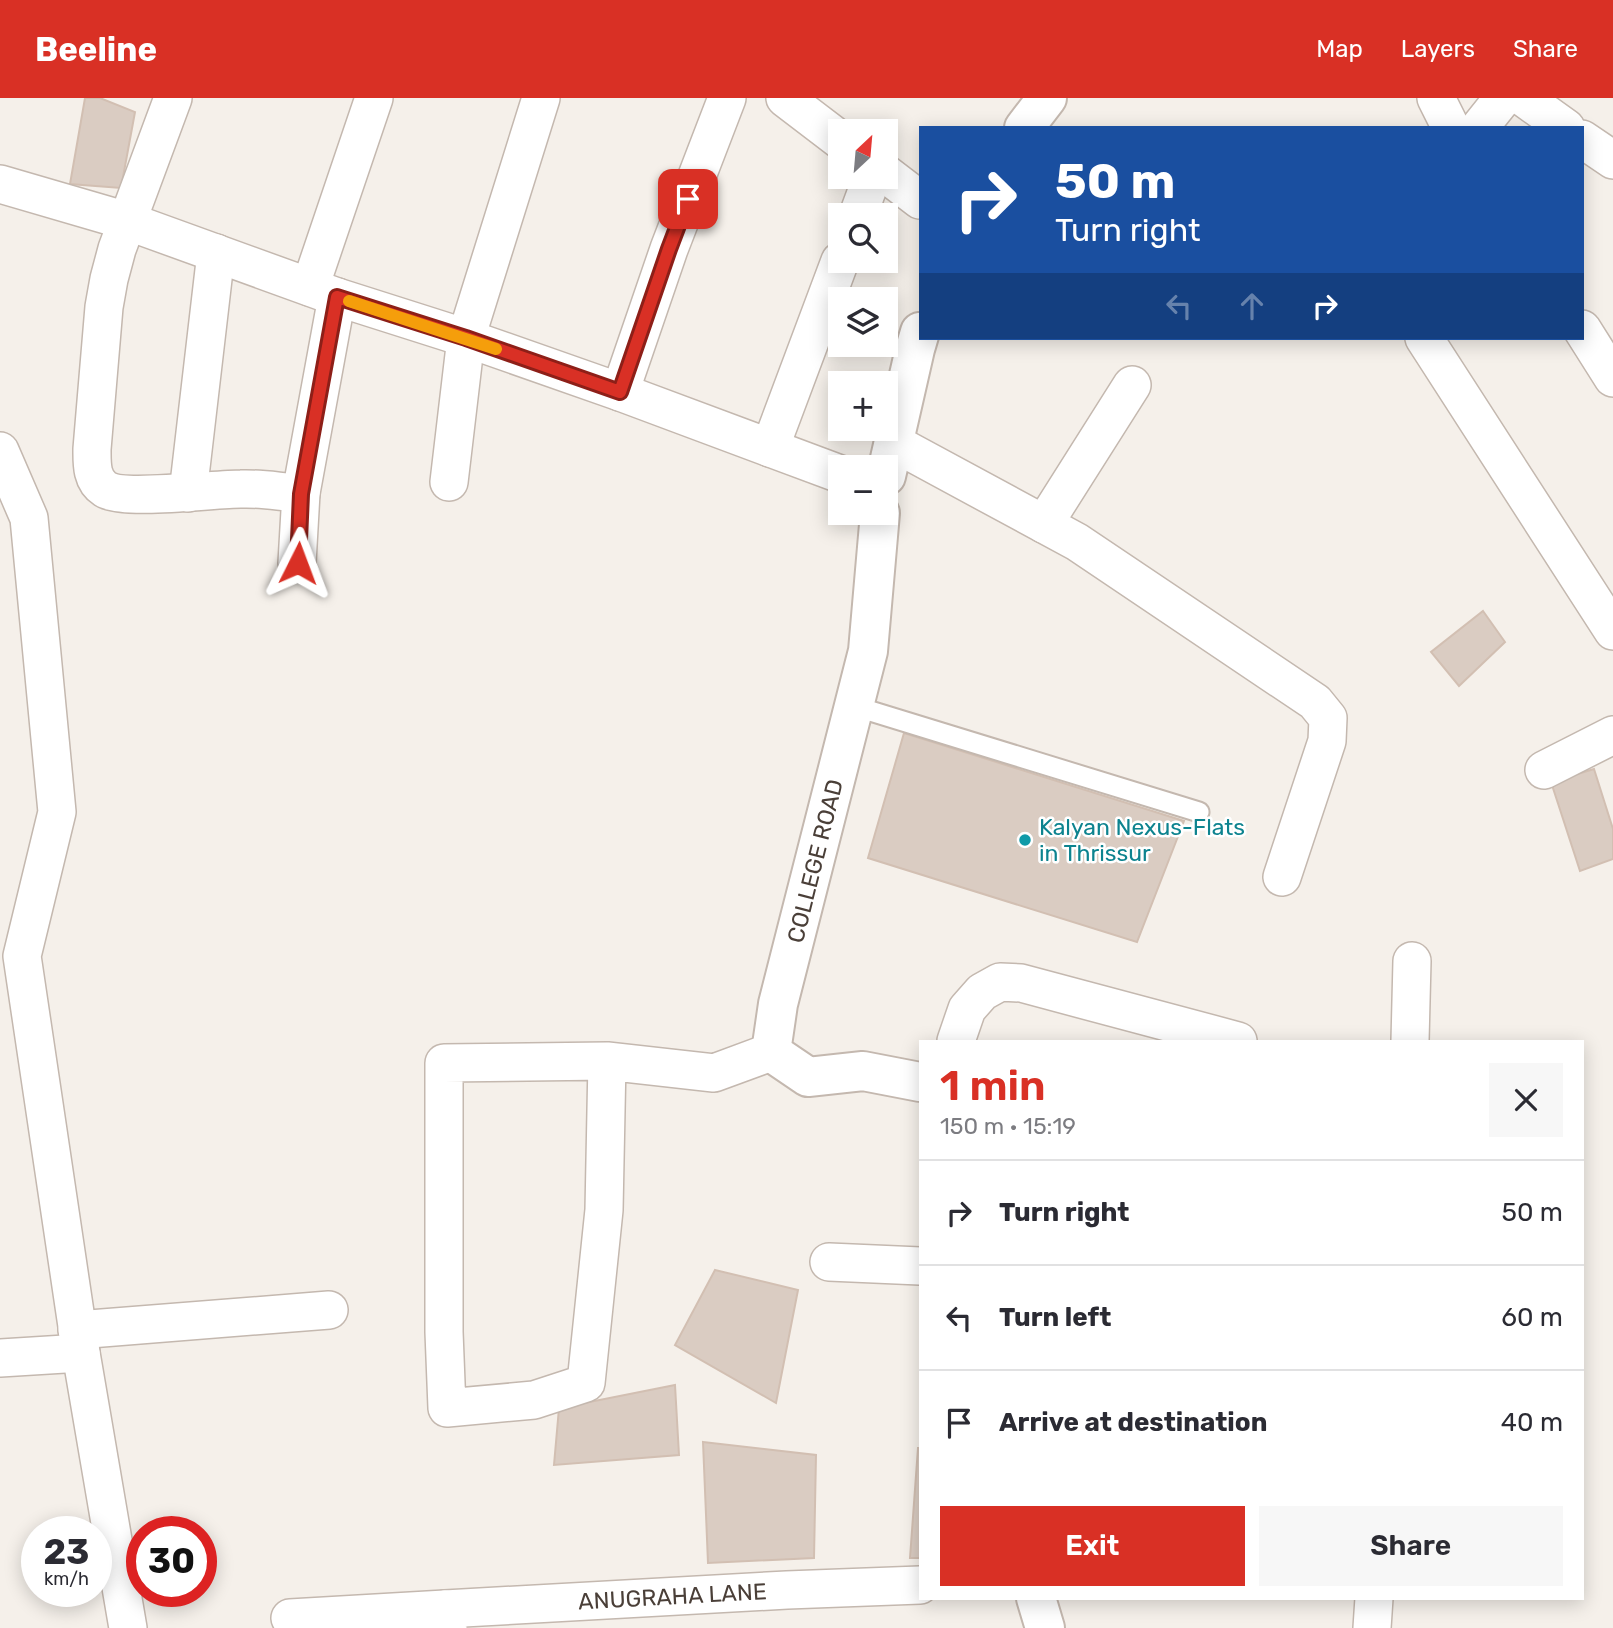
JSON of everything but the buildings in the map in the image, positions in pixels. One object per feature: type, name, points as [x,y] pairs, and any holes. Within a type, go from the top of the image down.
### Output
[{"type":"street","points":[[173,98],[117,249],[109,279],[104,307],[92,469],[98,482],[106,489],[120,494],[243,489],[301,494]]},
{"type":"street","points":[[298,563],[301,494],[323,292],[374,98]]},
{"type":"street","points":[[449,482],[466,338],[541,98]]},
{"type":"street","points":[[620,392],[669,249],[727,98]]},
{"type":"street","points":[[785,98],[828,131]]},
{"type":"street","points":[[1025,126],[1046,98]]},
{"type":"street","points":[[1436,98],[1450,126]]},
{"type":"street","points":[[1481,126],[1503,98]]},
{"type":"street","points":[[1524,98],[1563,126]]},
{"type":"street","points":[[1584,140],[1613,160]]},
{"type":"street","points":[[898,183],[919,199]]},
{"type":"street","points":[[0,184],[127,221],[323,292],[620,392],[828,470]]},
{"type":"street","points":[[188,493],[216,253]]},
{"type":"street","points":[[770,448],[836,273]]},
{"type":"street","points":[[1584,333],[1613,378]]},
{"type":"street","points":[[891,455],[919,335]]},
{"type":"street","points":[[1425,340],[1613,631]]},
{"type":"street","points":[[1044,524],[1132,385]]},
{"type":"street","points":[[0,451],[29,518],[57,811],[22,956],[79,1341],[128,1628]]},
{"type":"street","points":[[898,462],[1044,524],[1077,542],[1315,702],[1328,718],[1326,741],[1282,877]]},
{"type":"street","name":"COLLEGE ROAD","points":[[771,1052],[782,992],[868,652],[879,525]]},
{"type":"street","points":[[1544,770],[1613,735]]},
{"type":"street","points":[[1410,1040],[1412,961]]},
{"type":"street","points":[[956,1040],[967,1009],[982,992],[1000,982],[1021,984],[1234,1040]]},
{"type":"street","points":[[607,1061],[604,1210],[586,1383],[534,1400],[447,1408],[444,1332],[444,1063],[607,1061],[713,1073],[771,1052],[808,1077],[863,1070],[919,1083]]},
{"type":"street","points":[[829,1262],[919,1266]]},
{"type":"street","points":[[0,1358],[79,1341],[330,1310]]},
{"type":"street","name":"ANUGRAHA LANE","points":[[290,1618],[447,1618],[787,1590],[919,1585]]},
{"type":"street","points":[[1037,1600],[1045,1628]]},
{"type":"street","points":[[1372,1628],[1374,1600]]},
{"type":"lane","points":[[854,706],[1199,812]]},
{"type":"slow traffic","points":[[349,301],[496,349]]},
{"type":"place","name":"Kalyan Nexus-Flats in Thrissur","points":[[1025,840]]},
{"type":"route","points":[[298,563],[301,494],[337,297],[466,338],[620,392],[688,199]]}]
